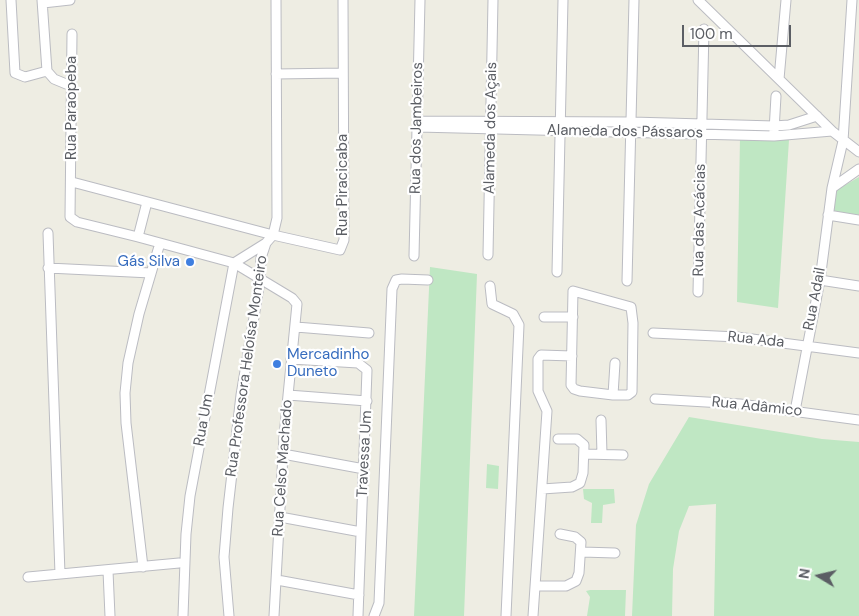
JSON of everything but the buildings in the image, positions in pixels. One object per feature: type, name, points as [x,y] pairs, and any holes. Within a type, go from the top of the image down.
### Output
[{"type":"street","points":[[11,0],[15,73],[25,77],[47,71]]},
{"type":"street","points":[[70,0],[42,2],[47,71],[54,79],[71,86]]},
{"type":"street","name":"Rua Professora Heloísa Monteiro","points":[[229,616],[225,584],[226,532],[243,386],[260,281],[261,258],[266,243],[273,236],[278,208],[276,0]]},
{"type":"street","name":"Rua Piracicaba","points":[[72,182],[273,236],[335,251],[340,250],[343,247],[343,0]]},
{"type":"street","name":"Rua dos Jambeiros","points":[[414,256],[420,0]]},
{"type":"street","name":"Alameda dos Açais","points":[[488,255],[493,0]]},
{"type":"street","points":[[557,272],[563,0]]},
{"type":"street","points":[[627,282],[634,0]]},
{"type":"street","points":[[698,0],[832,131],[859,152]]},
{"type":"street","points":[[779,79],[786,0]]},
{"type":"street","name":"Rua Adail","points":[[795,411],[820,280],[832,188],[843,141],[852,0]]},
{"type":"street","name":"Rua das Acácias","points":[[698,292],[704,29]]},
{"type":"street","name":"Rua Paraopeba","points":[[72,34],[72,182],[69,212],[71,219],[140,238]]},
{"type":"street","points":[[276,74],[343,73]]},
{"type":"street","points":[[774,136],[776,96]]},
{"type":"street","name":"Alameda dos Pássaros","points":[[418,124],[561,126],[632,122],[774,126],[789,125],[817,116]]},
{"type":"street","name":"Alameda dos Pássaros","points":[[561,126],[631,132],[774,136],[832,131]]},
{"type":"street","points":[[832,188],[859,169]]},
{"type":"street","points":[[147,202],[140,238],[234,263],[260,281]]},
{"type":"street","points":[[828,215],[859,220]]},
{"type":"street","points":[[48,233],[60,574]]},
{"type":"street","points":[[143,568],[124,393],[128,363],[160,243]]},
{"type":"street","points":[[234,263],[266,243]]},
{"type":"street","name":"Rua Um","points":[[183,616],[186,534],[190,496],[234,263]]},
{"type":"street","points":[[48,268],[151,273]]},
{"type":"street","points":[[374,616],[379,603],[392,289],[394,283],[402,279],[428,280]]},
{"type":"street","points":[[820,280],[859,286]]},
{"type":"street","name":"Rua Celso Machado","points":[[260,281],[295,301],[298,308],[283,454],[274,616]]},
{"type":"street","points":[[490,286],[492,304],[513,314],[519,325],[506,616]]},
{"type":"street","points":[[573,291],[631,307],[633,324],[632,392],[624,396],[574,389],[572,385],[573,317],[573,291]]},
{"type":"street","points":[[544,317],[573,317]]},
{"type":"street","points":[[296,327],[369,334]]},
{"type":"street","name":"Rua Ada","points":[[653,333],[728,336],[859,353]]},
{"type":"street","points":[[533,616],[547,411],[538,391],[538,359],[541,355],[572,356]]},
{"type":"street","name":"Travessa Um","points":[[292,359],[362,364],[365,366],[368,374],[358,616]]},
{"type":"street","points":[[613,394],[615,363]]},
{"type":"street","points":[[288,395],[368,401]]},
{"type":"street","name":"Rua Adâmico","points":[[655,399],[740,404],[859,420]]},
{"type":"street","points":[[602,420],[602,454]]},
{"type":"street","points":[[542,489],[576,487],[580,483],[585,454],[584,444],[581,441],[558,439]]},
{"type":"street","points":[[283,454],[364,469]]},
{"type":"street","points":[[585,454],[623,455]]},
{"type":"street","points":[[280,517],[361,532]]},
{"type":"street","points":[[536,586],[566,586],[576,580],[582,552],[579,539],[560,534]]},
{"type":"street","points":[[582,552],[615,553]]},
{"type":"street","points":[[28,577],[143,568],[179,563]]},
{"type":"street","points":[[108,571],[110,616]]},
{"type":"street","points":[[277,580],[359,595]]},
{"type":"green space","points":[[740,138],[789,140],[778,308],[737,302]]},
{"type":"green space","points":[[859,177],[859,215],[832,211],[835,191]]},
{"type":"green space","points":[[430,267],[477,274],[464,616],[414,616]]},
{"type":"green space","points":[[689,417],[822,439],[859,442],[859,616],[714,616],[716,504],[689,506],[679,531],[673,569],[672,616],[632,616],[636,525],[649,484]]},
{"type":"green space","points":[[487,464],[499,466],[498,489],[486,488]]},
{"type":"green space","points":[[583,489],[614,489],[615,503],[603,505],[602,523],[591,523],[592,503],[584,499]]},
{"type":"green space","points":[[626,590],[625,616],[587,616],[590,597],[586,591]]},
{"type":"place","name":"Gás Silva","points":[[190,262]]},
{"type":"place","name":"Mercadinho Duneto","points":[[277,364]]}]
